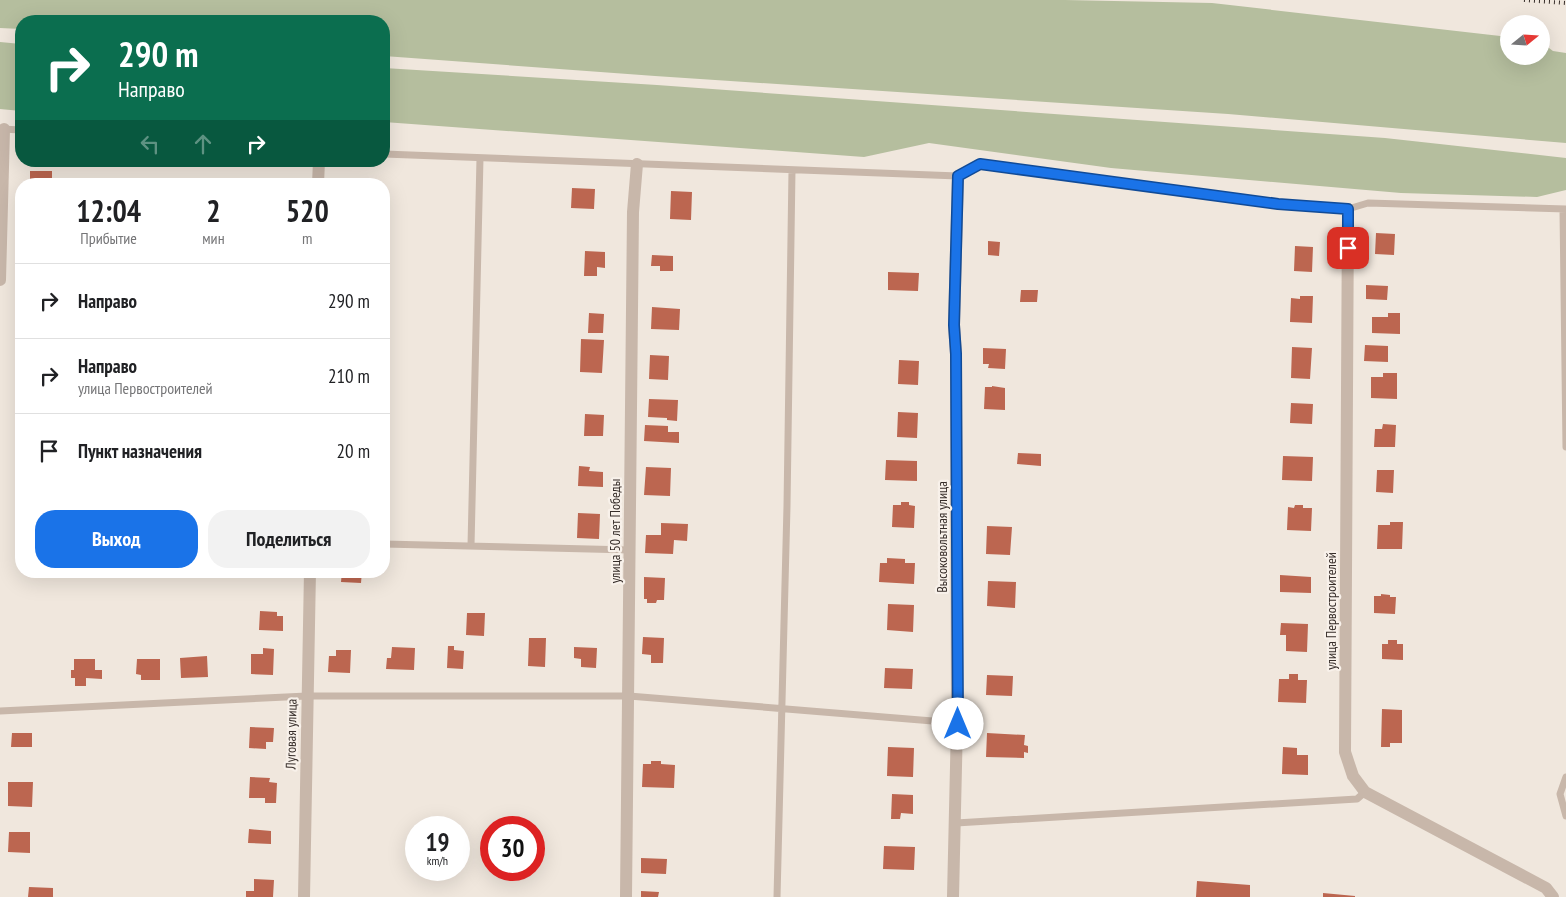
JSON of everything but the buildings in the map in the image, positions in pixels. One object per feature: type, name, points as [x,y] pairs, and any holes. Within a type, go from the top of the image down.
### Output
[{"type":"street","points":[[0,280],[2,129]]},
{"type":"street","name":"улица 50 лет Победы","points":[[626,897],[633,212],[637,164]]},
{"type":"street","name":"Высоковольтная улица","points":[[953,897],[958,724],[956,364],[954,325],[958,176]]},
{"type":"street","name":"улица Первостроителей","points":[[1348,209],[1345,752],[1352,776],[1365,792],[1546,888],[1553,897]]},
{"type":"street","name":"Луговая улица","points":[[304,897],[310,578]]},
{"type":"lane","points":[[2,129],[15,130]]},
{"type":"lane","points":[[390,154],[958,176],[980,164],[1278,204],[1348,209],[1368,203],[1564,209],[1566,447]]},
{"type":"lane","points":[[472,546],[480,158]]},
{"type":"lane","points":[[777,897],[787,506],[792,170]]},
{"type":"lane","points":[[390,544],[630,550]]},
{"type":"lane","points":[[0,711],[307,696],[629,696],[958,724]]},
{"type":"lane","points":[[1566,777],[1560,794],[1566,816]]},
{"type":"lane","points":[[956,823],[1357,799],[1365,792]]},
{"type":"green space","points":[[0,0],[1065,0],[1212,3],[1500,36],[1500,65],[1550,65],[1550,49],[1566,53],[1566,143],[1228,114],[390,56],[390,15],[15,15],[15,29],[0,28]]},
{"type":"green space","points":[[0,42],[15,43],[15,110],[0,109]]},
{"type":"green space","points":[[390,68],[657,85],[1385,138],[1566,158],[1566,190],[1537,197],[1401,193],[1111,168],[929,143],[864,157],[390,122]]},
{"type":"railway","points":[[1524,0],[1566,3]]},
{"type":"route","points":[[958,724],[956,354],[954,325],[958,176],[980,164],[1278,204],[1348,209],[1348,248]]}]
